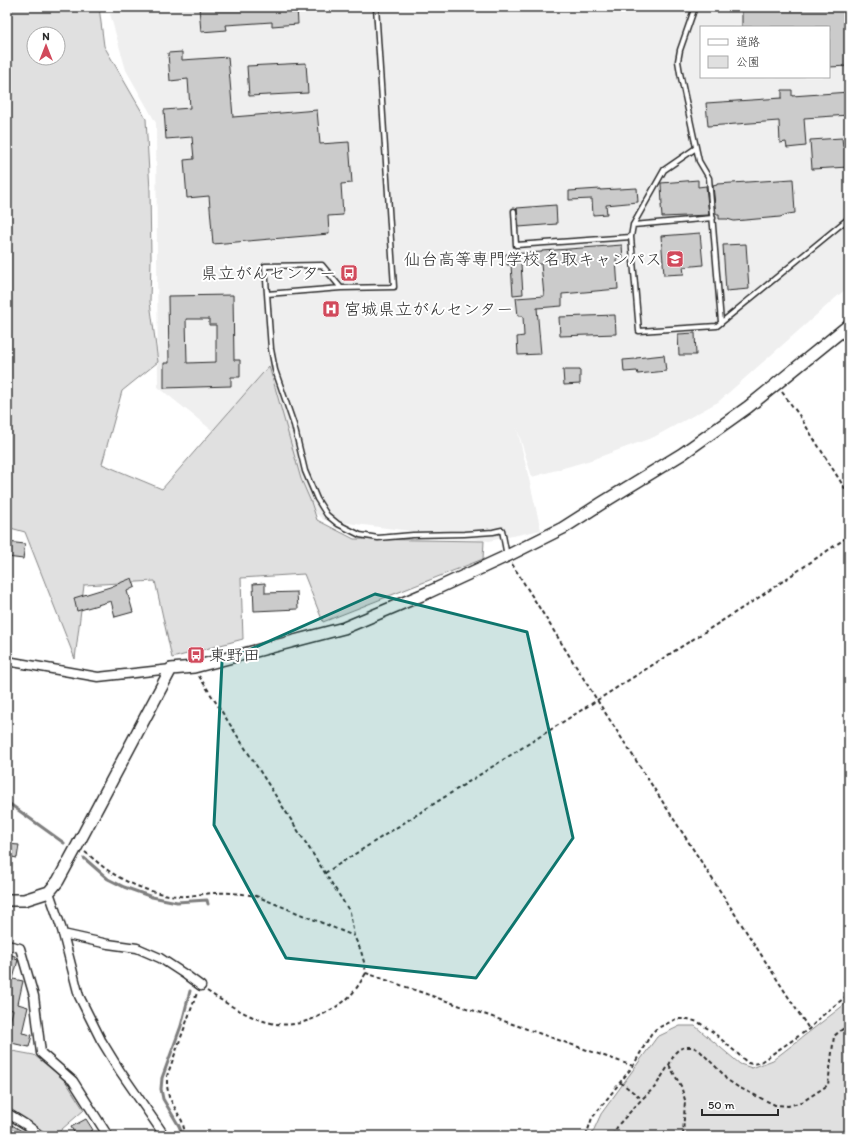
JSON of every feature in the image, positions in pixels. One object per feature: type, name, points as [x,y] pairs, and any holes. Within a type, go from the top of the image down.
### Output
[{"type":"street","points":[[7,661],[98,677],[194,667],[344,628],[429,592],[563,528],[682,454],[748,407],[849,325]]},
{"type":"street","points":[[7,900],[24,900],[49,892],[58,881],[171,669]]},
{"type":"street","points":[[49,892],[63,934],[79,996],[101,1040],[164,1136]]},
{"type":"street","points":[[63,934],[108,944],[137,948],[160,958],[201,986]]},
{"type":"street","points":[[7,945],[20,948],[34,996],[41,1053],[73,1081],[108,1136]]},
{"type":"street","points":[[7,1113],[41,1136]]},
{"type":"lane","points":[[267,294],[341,288],[394,288],[376,7]]},
{"type":"lane","points":[[695,7],[680,50],[678,61],[699,161],[709,178],[721,322]]},
{"type":"lane","points":[[696,148],[664,170],[633,225],[631,237],[639,330],[717,326],[849,218]]},
{"type":"lane","points":[[514,211],[516,245],[631,237]]},
{"type":"lane","points":[[633,225],[713,218]]},
{"type":"lane","points":[[341,288],[322,265],[265,266],[271,349],[275,370],[294,425],[305,471],[317,499],[328,515],[338,524],[360,535],[378,538],[464,534],[502,530],[507,556]]},
{"type":"path","points":[[776,385],[799,416],[849,495]]},
{"type":"path","points":[[325,873],[758,598],[849,536]]},
{"type":"path","points":[[507,556],[597,700],[809,1029]]},
{"type":"path","points":[[186,1136],[182,1121],[169,1097],[167,1076],[201,986],[214,996],[249,1016],[270,1023],[288,1025],[304,1022],[341,1005],[350,997],[366,973],[361,951],[354,936],[350,912],[194,667]]},
{"type":"path","points":[[78,846],[108,871],[141,888],[178,896],[217,892],[240,893],[256,896],[354,936]]},
{"type":"path","points":[[366,973],[633,1066]]},
{"type":"path","points":[[586,1136],[592,1118],[633,1066],[651,1034],[656,1029],[676,1019],[688,1019],[698,1022],[713,1032],[748,1063],[759,1063],[809,1029],[823,1015],[849,994]]},
{"type":"path","points":[[612,1136],[619,1124],[655,1087],[675,1053],[679,1049],[685,1047],[700,1051],[726,1078],[738,1087],[775,1105],[788,1106],[802,1102],[828,1085],[834,1036],[849,1024]]},
{"type":"path","points":[[669,1065],[681,1086],[685,1100],[683,1136]]},
{"type":"path","points":[[620,1082],[642,1099]]},
{"type":"highlighted area","points":[[375,594],[527,632],[573,838],[476,978],[286,958],[214,825],[222,662]]},
{"type":"shaded area","points":[[127,7],[849,7],[849,286],[718,402],[654,437],[591,460],[532,477],[517,428],[541,530],[489,541],[324,520],[158,387],[156,123],[126,70],[110,14]]},
{"type":"green space","points":[[7,7],[99,7],[104,46],[146,119],[150,191],[150,302],[158,362],[122,391],[102,464],[162,489],[269,366],[301,479],[317,520],[354,539],[484,541],[483,559],[323,622],[304,574],[241,578],[243,639],[172,658],[155,581],[84,585],[75,659],[25,532],[7,527]]},
{"type":"green space","points":[[849,1001],[849,1136],[591,1136],[601,1114],[657,1037],[680,1026],[695,1026],[740,1064],[752,1068],[773,1060]]},
{"type":"green space","points":[[7,1050],[34,1055],[64,1079],[84,1110],[54,1136],[47,1136],[38,1127],[7,1107]]},
{"type":"building","points":[[199,7],[297,7],[298,24],[272,26],[272,22],[226,25],[227,30],[201,32]]},
{"type":"building","points":[[742,7],[849,7],[849,66],[830,67],[830,26],[742,26]]},
{"type":"building","points":[[182,52],[182,60],[228,57],[233,117],[317,110],[320,144],[349,142],[352,183],[341,184],[343,215],[328,216],[329,234],[213,244],[209,196],[187,198],[184,160],[194,159],[192,137],[166,139],[164,110],[190,108],[188,79],[170,81],[168,53]]},
{"type":"building","points":[[306,63],[308,93],[249,96],[247,66]]},
{"type":"building","points":[[782,90],[792,90],[792,96],[849,92],[849,115],[804,118],[806,146],[787,148],[786,142],[780,143],[779,121],[708,126],[706,103],[782,98]]},
{"type":"building","points":[[842,138],[843,147],[849,147],[849,167],[812,169],[810,140]]},
{"type":"building","points":[[793,179],[795,213],[780,217],[734,221],[719,219],[719,214],[716,214],[713,186],[717,184]]},
{"type":"building","points":[[698,180],[698,187],[706,186],[709,215],[662,217],[661,183]]},
{"type":"building","points":[[637,188],[638,202],[606,205],[607,214],[593,215],[592,199],[569,200],[569,191]]},
{"type":"building","points":[[556,205],[557,224],[519,227],[517,208]]},
{"type":"building","points":[[700,233],[703,265],[683,267],[684,274],[664,275],[661,236]]},
{"type":"building","points":[[746,244],[749,289],[726,291],[723,245]]},
{"type":"building","points":[[622,245],[623,259],[616,259],[618,289],[562,294],[562,306],[537,308],[541,354],[518,355],[517,337],[524,336],[523,316],[518,316],[516,298],[544,296],[541,264],[521,264],[523,294],[513,295],[511,265],[507,265],[506,254]]},
{"type":"building","points":[[233,295],[234,360],[240,360],[240,377],[231,377],[231,386],[164,388],[164,363],[169,363],[168,296]],"holes":[[[186,319],[209,319],[209,325],[216,325],[216,362],[187,363]]]},
{"type":"building","points":[[615,315],[616,334],[560,336],[559,317]]},
{"type":"building","points":[[695,333],[696,355],[679,355],[678,334]]},
{"type":"building","points":[[664,355],[666,371],[638,374],[637,371],[624,372],[623,360]]},
{"type":"building","points":[[563,370],[580,370],[580,384],[564,385]]},
{"type":"building","points":[[7,542],[25,544],[23,559],[7,557]]},
{"type":"building","points":[[132,578],[135,587],[127,591],[133,612],[115,617],[111,601],[77,611],[74,598],[110,587]]},
{"type":"building","points":[[265,583],[265,593],[297,592],[298,609],[254,611],[253,584]]},
{"type":"building","points":[[7,844],[19,845],[17,858],[7,856]]},
{"type":"building","points":[[7,954],[15,956],[15,959],[18,960],[13,979],[23,981],[18,1004],[28,1007],[22,1033],[32,1035],[29,1047],[7,1042],[7,1027],[9,1027],[13,1010],[7,1009]]},
{"type":"building","points":[[86,1119],[93,1130],[83,1136],[76,1136],[71,1127]]},
{"type":"building","points":[[7,1122],[30,1136],[7,1136]]},
{"type":"waterway","points":[[7,802],[64,843]]},
{"type":"waterway","points":[[84,858],[108,879],[124,887],[152,897],[177,902],[207,900],[208,904]]},
{"type":"waterway","points":[[183,1136],[179,1126],[163,1099],[161,1089],[162,1078],[181,1026],[190,991]]},
{"type":"place","name":"仙台高等専門学校 名取キャンパス","points":[[675,259]]},
{"type":"place","name":"県立がんセンター","points":[[349,273]]},
{"type":"place","name":"宮城県立がんセンター","points":[[331,309]]},
{"type":"place","name":"東野田","points":[[196,655]]}]
